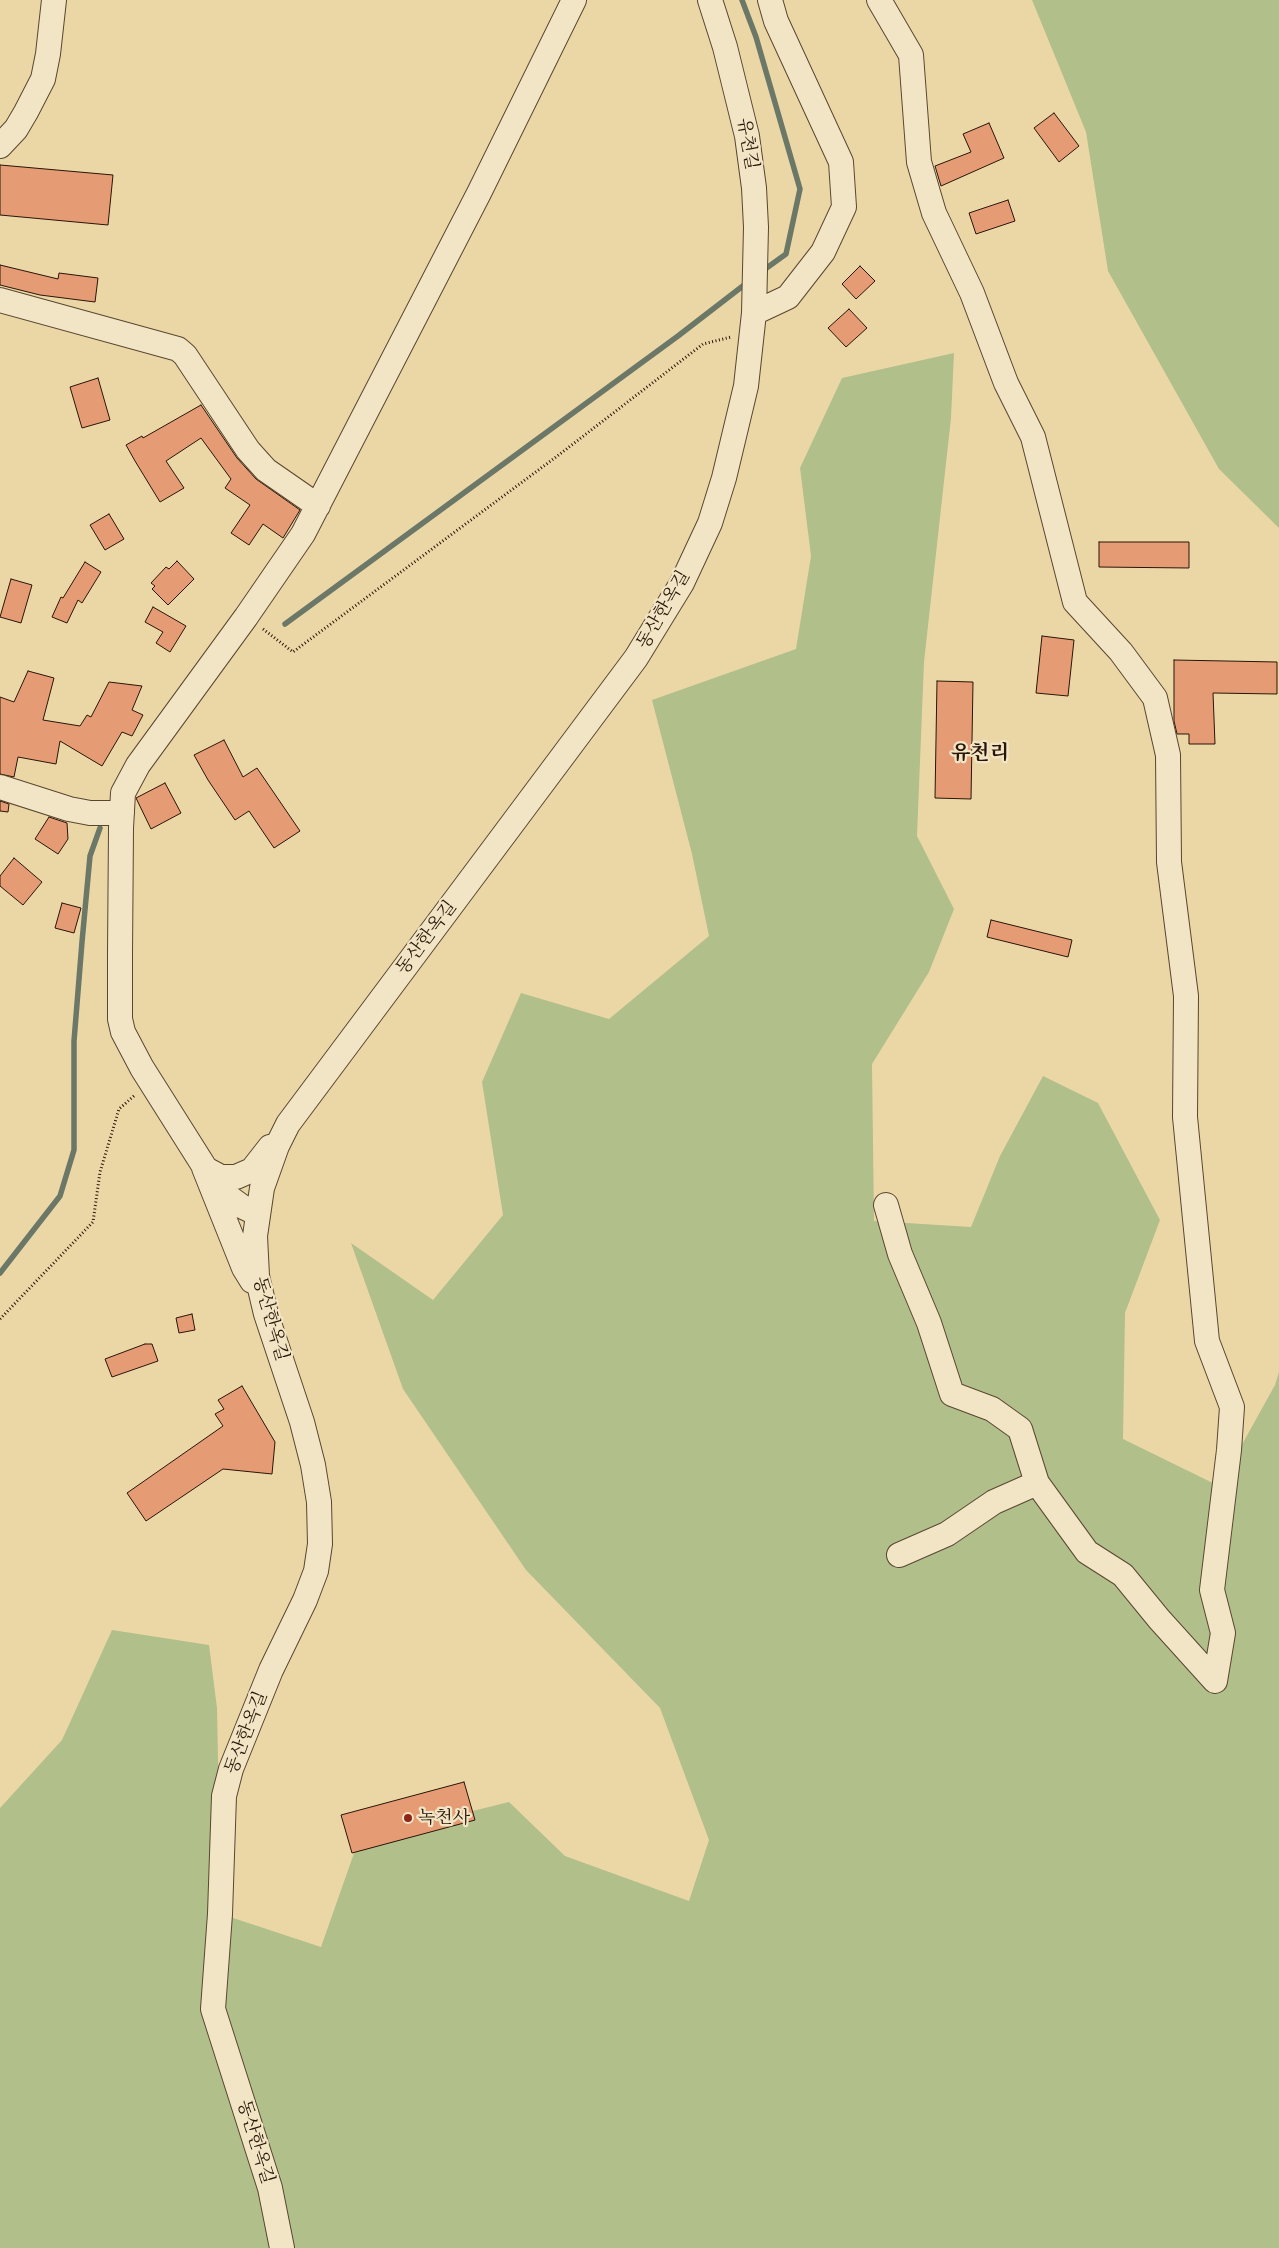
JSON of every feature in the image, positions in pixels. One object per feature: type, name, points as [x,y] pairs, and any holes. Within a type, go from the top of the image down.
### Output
[{"type":"street","points":[[0,146],[16,129],[43,79],[48,54],[54,0]]},
{"type":"street","points":[[258,1214],[241,1206],[219,1190],[128,1044],[120,1019],[123,793],[130,779],[303,534],[479,193],[574,0]]},
{"type":"street","name":"유천길","points":[[710,0],[725,47],[747,136],[754,188],[754,313]]},
{"type":"street","points":[[754,313],[788,297],[823,252],[844,207],[842,162],[776,21],[770,0]]},
{"type":"street","points":[[879,0],[911,54],[919,162],[934,212],[972,292],[1006,383],[1034,437],[1048,503],[1075,602],[1121,652],[1156,698],[1168,756],[1169,862],[1186,996],[1185,1116],[1206,1341],[1232,1407],[1230,1450],[1212,1590],[1223,1633],[1215,1680],[1159,1619],[1123,1575],[1087,1552],[1037,1483],[1020,1429],[992,1410],[952,1394],[928,1322],[900,1254],[886,1205]]},
{"type":"street","points":[[0,300],[178,349],[185,355],[248,450],[266,470],[318,506]]},
{"type":"street","name":"동산한옥길","points":[[282,2248],[270,2188],[213,2009],[220,1914],[224,1796],[231,1769],[268,1679],[305,1600],[316,1571],[320,1544],[319,1502],[313,1465],[302,1422],[261,1296],[255,1261],[258,1214],[266,1172],[288,1124],[586,728],[636,658],[682,583],[710,523],[741,415],[754,313]]},
{"type":"street","points":[[0,787],[69,809],[90,813],[122,813]]},
{"type":"street","points":[[204,1168],[215,1175],[228,1178],[244,1175],[257,1165],[288,1124]]},
{"type":"street","points":[[204,1168],[244,1268],[261,1296]]},
{"type":"street","points":[[899,1555],[947,1534],[994,1502],[1037,1483]]},
{"type":"path","points":[[246,617],[293,652],[560,454],[703,344],[716,340],[754,313]]},
{"type":"path","points":[[0,1319],[93,1222],[100,1172],[118,1109],[150,1081]]},
{"type":"green space","points":[[1032,0],[1279,0],[1279,528],[1219,469],[1108,271],[1086,132]]},
{"type":"green space","points":[[954,353],[951,418],[924,662],[917,836],[954,909],[929,972],[872,1064],[874,1221],[971,1227],[1000,1156],[1043,1076],[1098,1103],[1160,1220],[1125,1313],[1123,1439],[1219,1486],[1275,1385],[1279,1372],[1279,2248],[0,2248],[0,1808],[62,1740],[112,1630],[209,1645],[217,1708],[221,1914],[321,1947],[359,1839],[509,1802],[565,1856],[689,1901],[709,1840],[660,1708],[526,1570],[403,1389],[351,1243],[433,1300],[503,1215],[482,1082],[521,993],[609,1019],[709,936],[692,854],[652,700],[796,649],[811,556],[800,468],[842,378]]},
{"type":"building","points":[[1054,113],[1079,146],[1059,162],[1034,128]]},
{"type":"building","points":[[989,123],[1004,158],[941,186],[935,166],[971,152],[963,134]]},
{"type":"building","points":[[0,165],[113,175],[108,225],[0,215]]},
{"type":"building","points":[[1008,200],[1015,221],[976,234],[969,213]]},
{"type":"building","points":[[0,265],[58,279],[59,273],[98,278],[95,302],[40,295],[0,285]]},
{"type":"building","points":[[860,266],[875,281],[856,299],[842,284]]},
{"type":"building","points":[[849,309],[867,328],[846,347],[828,328]]},
{"type":"building","points":[[98,378],[110,420],[82,428],[70,387]]},
{"type":"building","points":[[201,405],[237,458],[256,479],[300,510],[283,538],[263,524],[249,545],[231,533],[250,505],[225,488],[231,479],[201,438],[166,461],[184,488],[160,502],[126,445],[142,436],[143,438]]},
{"type":"building","points":[[109,514],[124,539],[105,550],[90,525]]},
{"type":"building","points":[[1099,542],[1189,542],[1189,568],[1099,567]]},
{"type":"building","points":[[177,561],[194,579],[168,605],[152,589],[155,586],[151,583],[166,567],[169,569]]},
{"type":"building","points":[[85,562],[101,572],[82,603],[78,600],[67,623],[52,617],[61,597],[63,598]]},
{"type":"building","points":[[11,579],[32,585],[21,623],[0,617]]},
{"type":"building","points":[[153,607],[186,626],[170,652],[156,643],[163,632],[145,622]]},
{"type":"building","points":[[1042,636],[1074,640],[1068,696],[1036,693]]},
{"type":"building","points":[[1174,660],[1277,662],[1277,694],[1213,693],[1215,744],[1189,744],[1189,734],[1177,734],[1174,721]]},
{"type":"building","points":[[28,671],[54,678],[43,720],[80,726],[87,715],[91,717],[109,682],[142,686],[132,710],[143,715],[132,736],[122,732],[102,766],[60,741],[56,764],[18,757],[14,777],[0,774],[0,697],[14,702]]},
{"type":"building","points":[[937,681],[973,682],[971,799],[935,798]]},
{"type":"building","points":[[224,740],[243,777],[257,768],[300,831],[274,848],[249,811],[235,820],[194,755]]},
{"type":"building","points":[[165,783],[181,813],[151,829],[136,798]]},
{"type":"building","points":[[0,801],[9,804],[8,812],[0,811]]},
{"type":"building","points":[[49,817],[67,823],[68,839],[58,854],[35,839]]},
{"type":"building","points":[[14,858],[42,882],[23,905],[0,886],[0,876]]},
{"type":"building","points":[[62,903],[81,908],[74,933],[55,928]]},
{"type":"building","points":[[991,920],[1072,940],[1068,957],[987,937]]},
{"type":"building","points":[[192,1314],[195,1330],[179,1333],[176,1318]]},
{"type":"building","points":[[145,1344],[152,1344],[158,1361],[112,1377],[105,1359]]},
{"type":"building","points":[[242,1386],[275,1442],[272,1474],[223,1469],[146,1521],[127,1493],[223,1426],[215,1414],[224,1409],[218,1400]]},
{"type":"building","name":"녹천사","points":[[464,1782],[475,1820],[352,1853],[341,1815]]},
{"type":"waterway","points":[[742,0],[756,37],[800,189],[786,254],[761,272]]},
{"type":"waterway","points":[[285,624],[678,336],[748,282]]},
{"type":"waterway","points":[[0,1273],[60,1196],[74,1150],[74,1041],[90,856],[100,828]]},
{"type":"place","name":"녹천사","points":[[408,1818]]},
{"type":"district","name":"유천리","points":[[980,754]]}]
